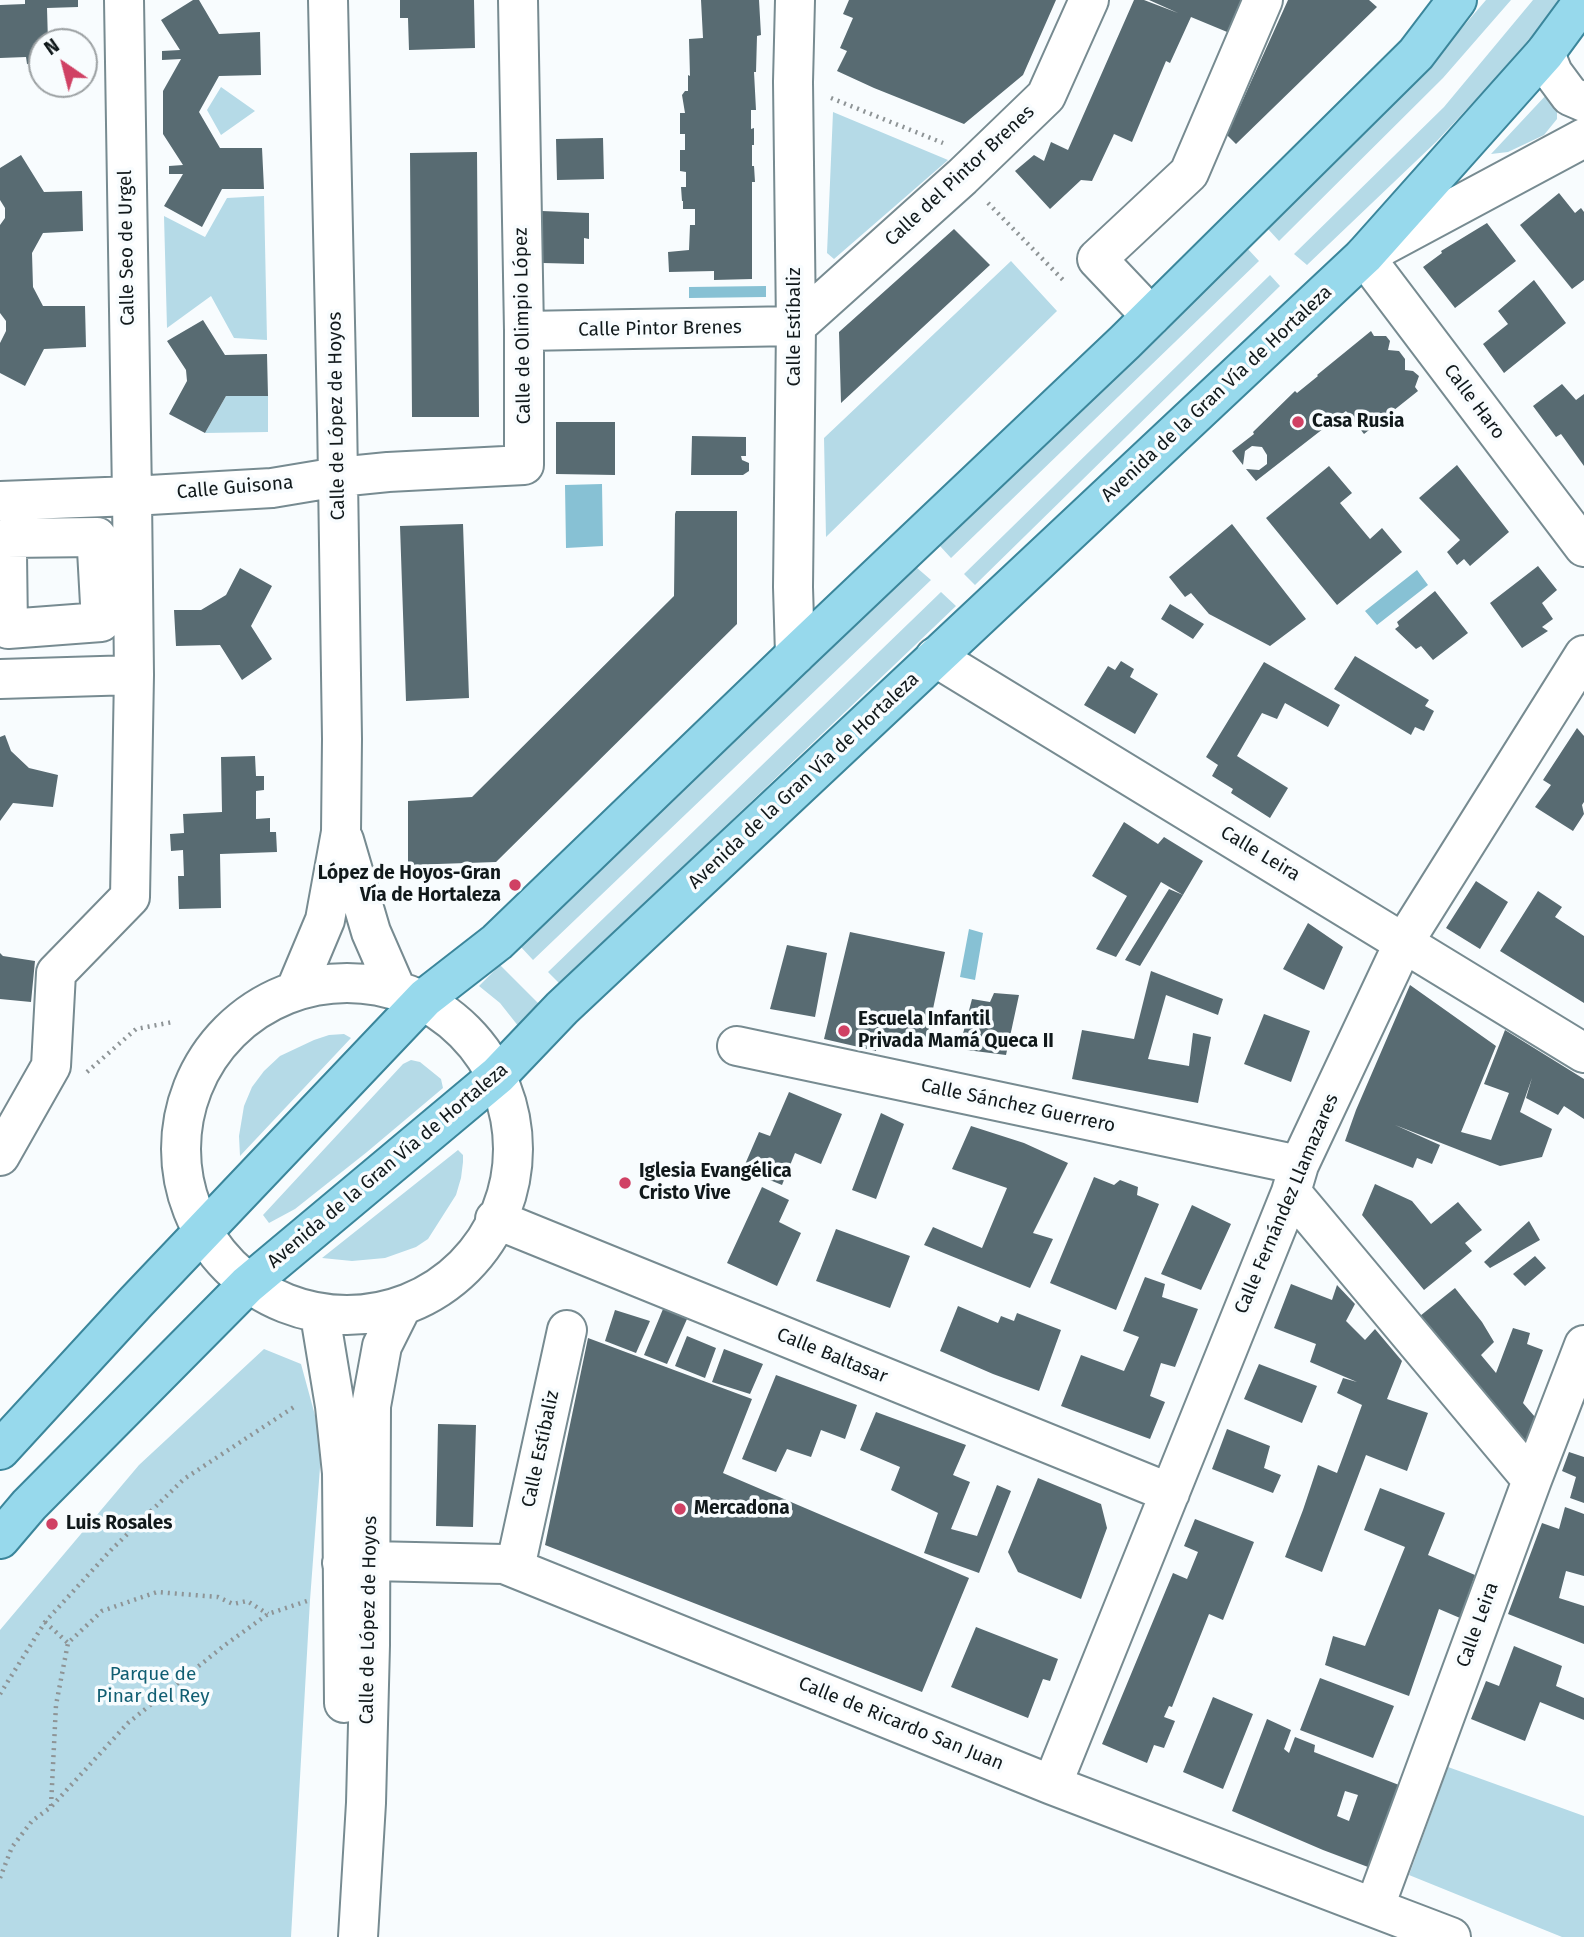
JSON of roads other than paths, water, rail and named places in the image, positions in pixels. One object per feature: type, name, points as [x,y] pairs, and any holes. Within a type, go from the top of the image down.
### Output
[{"type":"main road","points":[[0,1450],[199,1235],[410,992],[497,942],[1151,316],[1416,54],[1457,0]]},
{"type":"main road","name":"Avenida de la Gran Vía de Hortaleza","points":[[0,1539],[29,1505],[247,1285],[498,1075],[562,1009],[1364,256],[1545,53],[1584,0]]},
{"type":"street","name":"Calle Seo de Urgel","points":[[124,0],[134,675]]},
{"type":"street","name":"Calle de López de Hoyos","points":[[296,989],[325,920],[341,832],[338,477],[328,0]]},
{"type":"street","name":"Calle de Olimpio López","points":[[338,477],[524,465],[518,0]]},
{"type":"street","name":"Calle Estíbaliz","points":[[795,0],[795,655]]},
{"type":"street","name":"Calle del Pintor Brenes","points":[[796,326],[962,177],[1046,96],[1089,0]]},
{"type":"street","points":[[1151,316],[1097,259],[1189,173],[1263,0]]},
{"type":"street","points":[[1545,53],[1553,74],[1570,96],[1584,102]]},
{"type":"street","points":[[1364,256],[1581,145]]},
{"type":"street","name":"Calle Haro","points":[[1364,256],[1584,547]]},
{"type":"street","name":"Calle Pintor Brenes","points":[[524,331],[796,326]]},
{"type":"street","name":"Calle Guisona","points":[[0,501],[272,488],[338,477]]},
{"type":"street","points":[[97,537],[100,550],[101,622],[8,629],[3,554],[6,538],[97,537]]},
{"type":"street","name":"Calle Fernández Llamazares","points":[[1052,1785],[1295,1179],[1404,942],[1584,655]]},
{"type":"street","name":"Calle Leira","points":[[935,657],[1584,1052]]},
{"type":"street","points":[[0,679],[134,675],[130,897],[56,973],[51,1066],[0,1156]]},
{"type":"street","name":"Calle de López de Hoyos","points":[[341,832],[371,932],[410,992],[498,1075]]},
{"type":"street","points":[[410,992],[339,981],[296,989],[264,1003],[206,1059],[181,1126],[185,1191],[199,1235],[247,1285],[320,1315],[401,1308],[478,1255],[515,1173],[511,1105],[498,1075]]},
{"type":"street","name":"Calle Sánchez Guerrero","points":[[737,1046],[1295,1179]]},
{"type":"street","points":[[1295,1179],[1532,1480]]},
{"type":"street","name":"Calle Baltasar","points":[[495,1219],[1170,1493]]},
{"type":"street","name":"Calle de López de Hoyos","points":[[349,1937],[356,1562],[371,1406],[382,1346],[401,1308]]},
{"type":"street","name":"Calle de López de Hoyos","points":[[320,1315],[370,1645],[366,1803],[358,1937]]},
{"type":"street","name":"Calle Estíbaliz","points":[[515,1569],[567,1330]]},
{"type":"street","name":"Calle Leira","points":[[1375,1906],[1584,1345]]},
{"type":"street","name":"Calle de Ricardo San Juan","points":[[356,1562],[504,1564],[1052,1785],[1451,1937]]},
{"type":"place","name":"Casa Rusia","points":[[1298,422]]},
{"type":"place","name":"López de Hoyos-Gran Vía de Hortaleza","points":[[515,885]]},
{"type":"place","name":"Escuela Infantil Privada Mamá Queca II","points":[[844,1031]]},
{"type":"place","name":"Iglesia Evangélica Cristo Vive","points":[[625,1183]]},
{"type":"place","name":"Mercadona","points":[[680,1509]]},
{"type":"place","name":"Luis Rosales","points":[[52,1524]]},
{"type":"park label","name":"Parque de Pinar del Rey","points":[[153,1686]]}]
